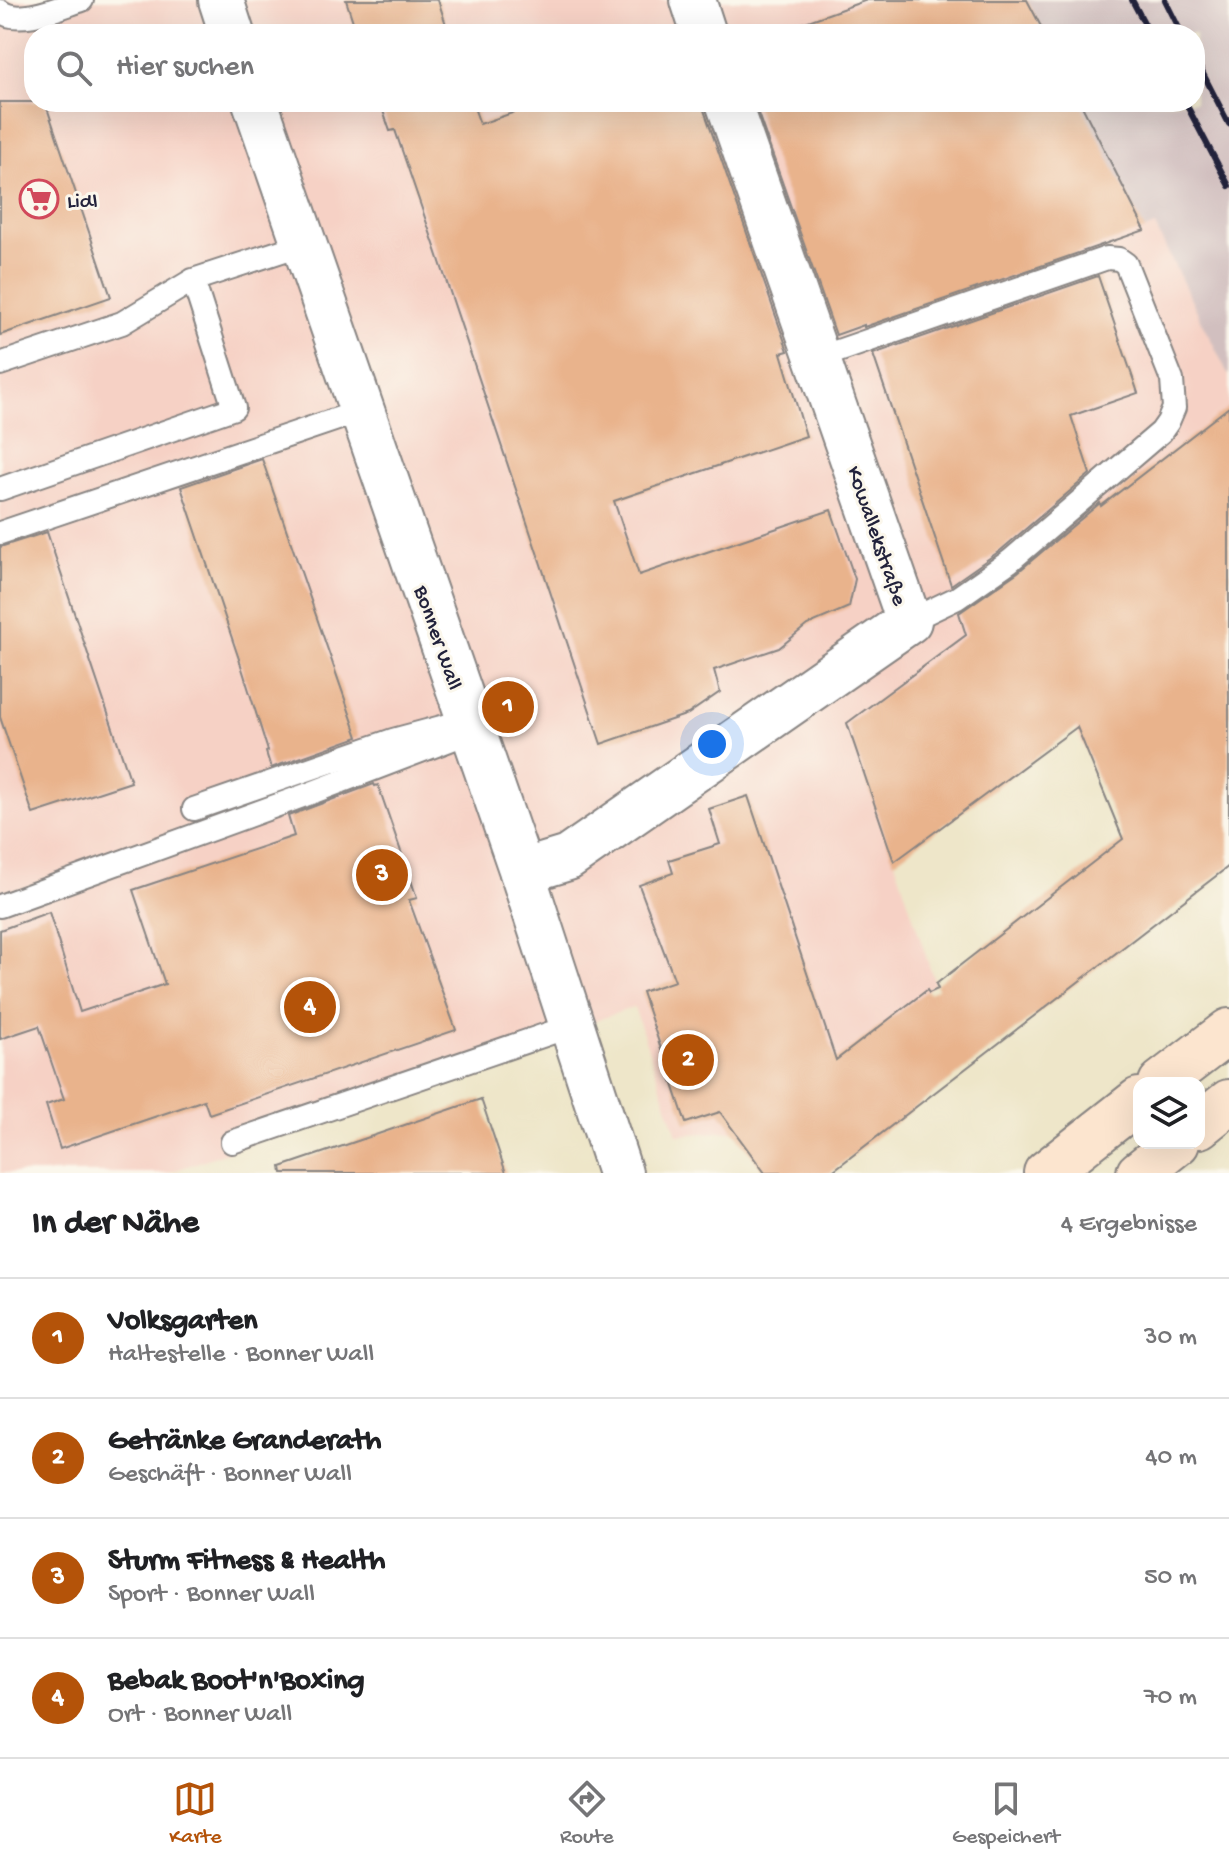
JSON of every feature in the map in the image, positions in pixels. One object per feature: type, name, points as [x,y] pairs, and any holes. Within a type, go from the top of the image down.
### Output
[{"type":"main road","points":[[1169,1077],[1229,1031]]},
{"type":"main road","points":[[1205,1121],[1229,1102]]},
{"type":"main road","points":[[1046,1173],[1133,1105]]},
{"type":"main road","points":[[1139,1173],[1169,1149]]},
{"type":"street","points":[[221,0],[229,24]]},
{"type":"street","points":[[693,0],[701,24]]},
{"type":"street","name":"Bonner Wall","points":[[258,112],[522,872],[620,1173]]},
{"type":"street","name":"Kowallekstraße","points":[[522,872],[568,858],[909,621],[732,112]]},
{"type":"lane","points":[[0,11],[7,17],[29,16],[82,0]]},
{"type":"lane","points":[[0,364],[122,323],[193,280],[303,244]]},
{"type":"lane","points":[[818,358],[1107,258],[1119,259],[1126,264],[1172,380],[1174,408],[1161,432],[1010,561],[957,598],[909,621]]},
{"type":"lane","points":[[0,489],[234,408],[193,280]]},
{"type":"lane","points":[[0,533],[361,411]]},
{"type":"lane","points":[[194,809],[393,740],[471,726]]},
{"type":"lane","points":[[0,906],[311,793],[471,726]]},
{"type":"lane","points":[[232,1142],[571,1026]]},
{"type":"shaded area","points":[[0,0],[1027,0],[1040,24],[24,24],[24,112],[1085,112],[1145,230],[1155,225],[1229,376],[1229,756],[1123,839],[1076,728],[895,861],[935,984],[815,1077],[810,1072],[734,1131],[677,1135],[634,1007],[168,1173],[0,1173]]},
{"type":"shaded area","points":[[1027,0],[1229,0],[1229,376],[1155,226],[1145,230],[1085,112],[1205,112],[1205,24],[1040,24]]},
{"type":"building","points":[[346,0],[438,0],[446,24],[354,24]]},
{"type":"building","points":[[867,0],[1027,0],[1040,24],[800,24]]},
{"type":"building","name":"Lidl","points":[[0,102],[24,102],[24,112],[48,112],[111,297],[0,335]]},
{"type":"building","points":[[383,112],[476,112],[480,124],[515,112],[705,112],[788,351],[781,353],[806,436],[614,501],[639,575],[831,510],[855,579],[849,607],[807,625],[779,648],[714,670],[720,692],[688,714],[601,744],[395,130],[390,131]]},
{"type":"building","points":[[758,112],[1085,112],[1145,230],[836,335]]},
{"type":"building","points":[[1098,276],[1138,393],[1071,416],[1090,474],[1001,550],[951,585],[873,354]]},
{"type":"building","points":[[1229,407],[1229,866],[830,1173],[765,1173],[720,1112],[686,1123],[642,992],[675,981],[639,885],[673,873],[669,860],[720,844],[709,809],[748,796],[836,1060],[927,990],[929,993],[938,989],[936,984],[1123,839],[1077,727],[894,862],[847,723],[966,635],[959,613],[1018,572],[1100,503],[1101,506]]},
{"type":"building","points":[[262,459],[358,737],[271,768],[240,662],[181,487]]},
{"type":"building","points":[[47,532],[131,782],[33,814],[0,717],[0,547]]},
{"type":"building","points":[[378,785],[417,898],[409,900],[456,1030],[209,1114],[204,1100],[60,1149],[46,1105],[64,1099],[39,1026],[0,1039],[0,930],[49,912],[80,1012],[165,984],[133,890],[294,836],[288,816]]},
{"type":"building","points":[[481,1099],[506,1173],[282,1173],[281,1167]]},
{"type":"railway","points":[[1132,0],[1145,24]]},
{"type":"railway","points":[[1165,0],[1177,24]]},
{"type":"railway","points":[[1205,77],[1229,124]]},
{"type":"railway","points":[[1190,112],[1229,186]]},
{"type":"place","name":"Lidl","points":[[39,199]]},
{"type":"place","name":"Volksgarten","points":[[508,707]]},
{"type":"place","name":"Sturm Fitness & Health","points":[[382,875]]},
{"type":"place","name":"Bebak Boot'n'Boxing","points":[[310,1007]]},
{"type":"place","name":"Getränke Granderath","points":[[688,1060]]}]
